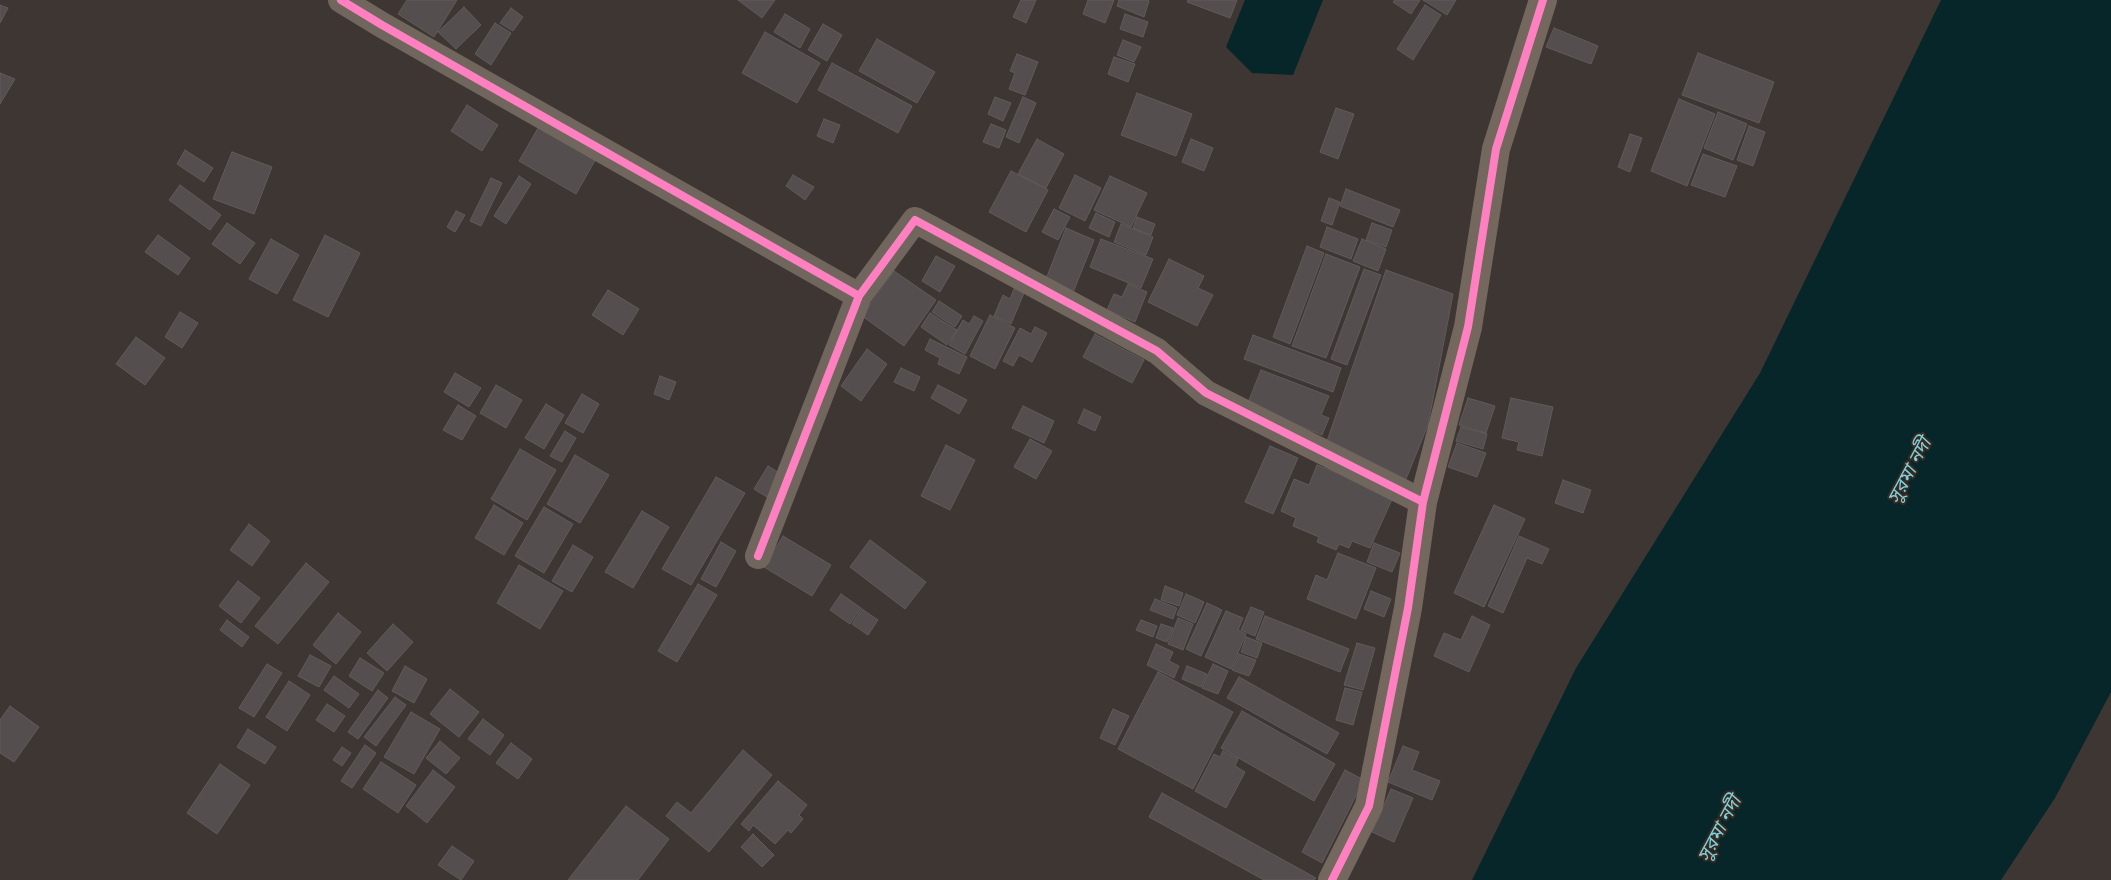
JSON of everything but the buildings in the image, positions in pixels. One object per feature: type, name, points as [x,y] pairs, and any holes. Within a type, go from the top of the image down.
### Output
[{"type":"street","points":[[341,0],[390,30],[859,296]]},
{"type":"street","points":[[1332,880],[1369,806],[1408,608],[1423,502],[1468,328],[1496,149],[1543,0]]},
{"type":"street","points":[[758,556],[859,296],[915,220],[1157,351],[1206,393],[1423,502]]},
{"type":"water","points":[[1245,0],[1323,0],[1293,75],[1252,73],[1226,47]]},
{"type":"water","name":"সুরমা নদী","points":[[1941,0],[2111,0],[2111,692],[2055,798],[2001,880],[1472,880],[1576,668],[1760,373]]},
{"type":"cycle path","points":[[341,0],[859,296]]},
{"type":"cycle path","points":[[1332,880],[1369,806],[1408,608],[1423,502],[1468,327],[1496,149],[1543,0]]},
{"type":"cycle path","points":[[758,556],[859,296],[915,220],[1157,351],[1206,393],[1423,502]]}]
